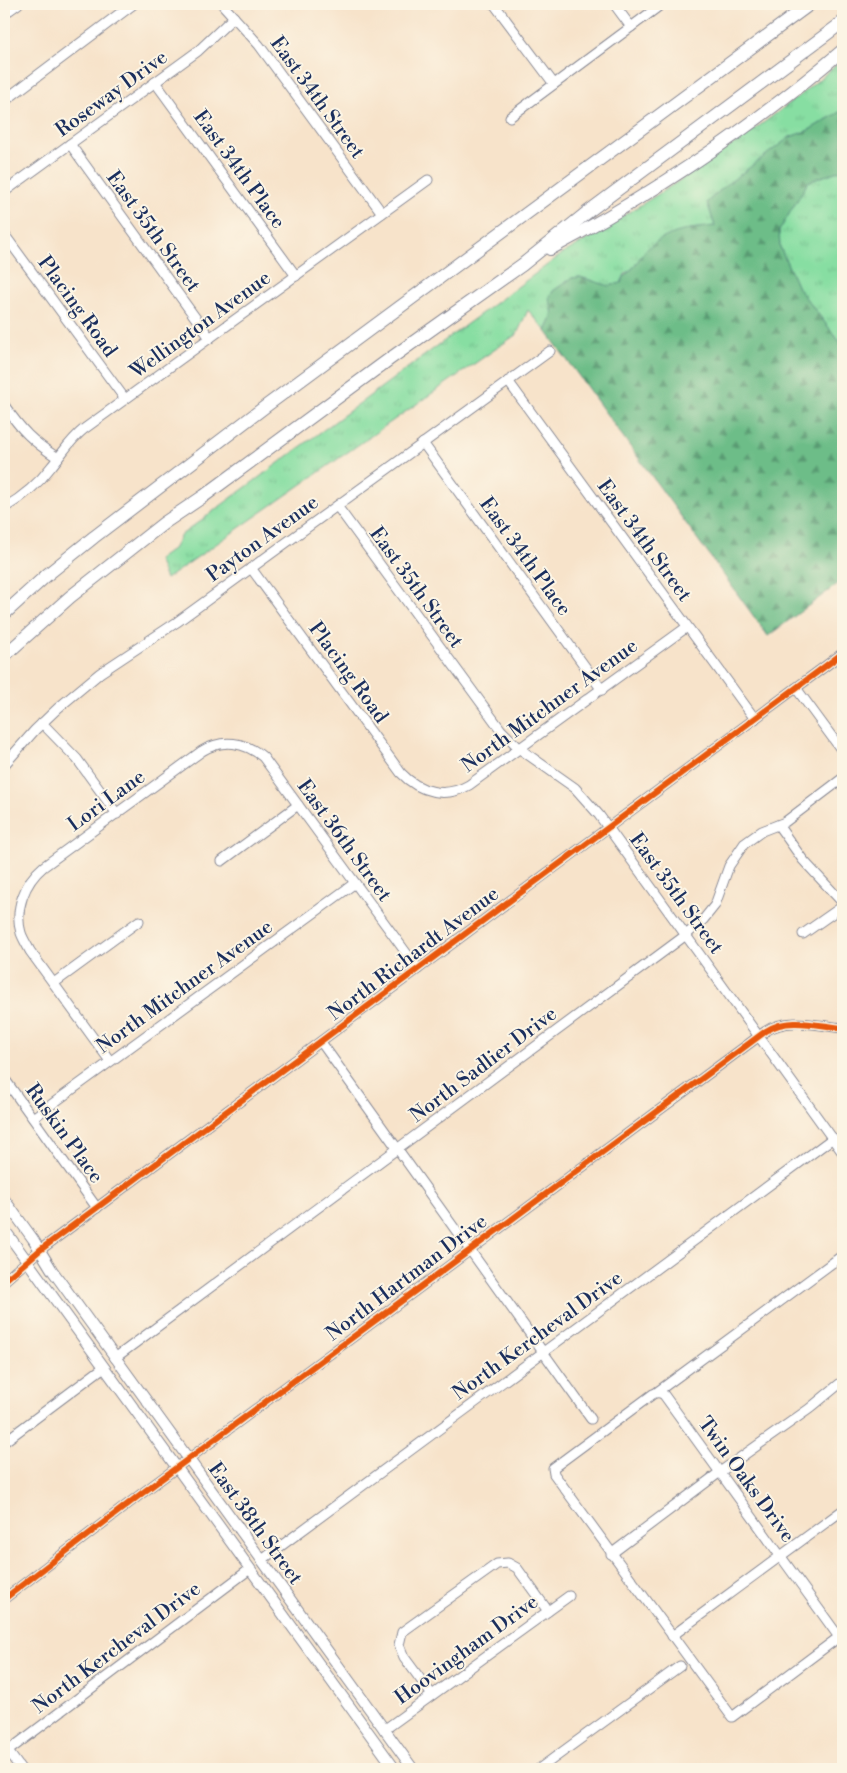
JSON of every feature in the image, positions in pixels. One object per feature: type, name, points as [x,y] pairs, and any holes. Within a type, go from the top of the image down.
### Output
[{"type":"highway","points":[[4,614],[78,550],[266,406],[810,4]]},
{"type":"highway","points":[[4,656],[70,597],[164,523],[522,265],[589,211],[843,22]]},
{"type":"highway","points":[[522,265],[598,224],[690,167],[788,95],[843,50]]},
{"type":"main road","points":[[4,101],[133,4]]},
{"type":"main road","name":"East 38th Street","points":[[4,1199],[52,1270],[412,1769]]},
{"type":"main road","name":"East 38th Street","points":[[4,1229],[395,1769]]},
{"type":"street","points":[[4,14],[18,4]]},
{"type":"street","name":"East 34th Street","points":[[222,4],[259,45],[382,214]]},
{"type":"street","points":[[494,4],[554,84]]},
{"type":"street","points":[[614,4],[631,27]]},
{"type":"street","points":[[510,117],[662,4]]},
{"type":"street","name":"Roseway Drive","points":[[4,192],[203,48],[234,17]]},
{"type":"street","name":"East 34th Place","points":[[155,82],[296,276]]},
{"type":"street","name":"East 35th Street","points":[[70,144],[210,338]]},
{"type":"street","name":"Wellington Avenue","points":[[4,508],[37,483],[78,433],[428,180]]},
{"type":"street","name":"Placing Road","points":[[4,234],[125,400]]},
{"type":"street","name":"Payton Avenue","points":[[4,765],[42,723],[100,673],[177,622],[550,351]]},
{"type":"street","name":"East 34th Street","points":[[508,381],[755,719]]},
{"type":"street","points":[[4,406],[31,439],[58,458]]},
{"type":"street","name":"East 34th Place","points":[[423,443],[602,690]]},
{"type":"street","name":"East 35th Street","points":[[337,506],[491,718],[520,749],[575,788],[599,815],[843,1153]]},
{"type":"street","name":"Placing Road","points":[[252,568],[401,773],[410,782],[424,790]]},
{"type":"street","name":"North Mitchner Avenue","points":[[424,790],[444,793],[463,788],[520,749],[687,627]]},
{"type":"street","name":"North Richardt Avenue","points":[[4,1281],[40,1250],[843,653]]},
{"type":"street","points":[[796,688],[843,752]]},
{"type":"street","points":[[42,723],[77,759],[117,814]]},
{"type":"street","name":"Lori Lane","points":[[54,983],[30,951],[20,925],[20,911],[26,888],[38,872],[205,749],[217,744],[235,743]]},
{"type":"street","name":"East 36th Street","points":[[235,743],[252,748],[263,757],[418,969]]},
{"type":"street","name":"North Sadlier Drive","points":[[115,1358],[686,936],[703,920],[714,905],[729,866],[739,850],[756,835],[785,822],[843,778]]},
{"type":"street","points":[[222,861],[298,805]]},
{"type":"street","points":[[778,825],[803,860],[843,904],[803,934]]},
{"type":"street","name":"North Mitchner Avenue","points":[[33,1118],[355,884]]},
{"type":"street","points":[[110,1061],[54,983],[139,921]]},
{"type":"street","name":"North Hartman Drive","points":[[4,1599],[177,1468],[759,1036],[774,1026],[789,1023],[843,1028]]},
{"type":"street","points":[[321,1042],[591,1419]]},
{"type":"street","name":"Ruskin Place","points":[[4,1078],[97,1208]]},
{"type":"street","name":"North Kercheval Drive","points":[[262,1560],[833,1138]]},
{"type":"street","points":[[842,1638],[732,1717],[611,1554],[554,1474],[553,1468],[843,1255]]},
{"type":"street","points":[[4,1442],[104,1367]]},
{"type":"street","points":[[611,1554],[843,1382]]},
{"type":"street","name":"Twin Oaks Drive","points":[[657,1392],[664,1395],[842,1638]]},
{"type":"street","points":[[672,1636],[843,1510]]},
{"type":"street","points":[[432,1695],[404,1656],[399,1645],[402,1632],[497,1564],[508,1564],[516,1568],[548,1611]]},
{"type":"street","name":"North Kercheval Drive","points":[[5,1750],[250,1569]]},
{"type":"street","name":"Hoovingham Drive","points":[[384,1730],[569,1596]]},
{"type":"street","points":[[539,1769],[680,1666]]},
{"type":"street","points":[[5,1750],[21,1769]]},
{"type":"green space","points":[[843,59],[843,110],[809,130],[790,137],[707,202],[715,226],[689,229],[644,253],[633,268],[625,274],[621,283],[609,286],[580,277],[572,278],[553,291],[549,299],[552,315],[546,331],[528,310],[517,334],[166,579],[158,560],[173,549],[181,535],[562,254],[724,151],[785,107]]},
{"type":"green space","points":[[843,110],[843,169],[808,182],[779,231],[780,247],[798,288],[843,346],[843,580],[768,636],[546,331],[552,315],[549,299],[553,291],[572,278],[580,277],[609,286],[621,283],[644,252],[660,240],[686,230],[715,226],[707,202],[790,137],[809,130]]},
{"type":"green space","points":[[843,169],[843,346],[798,288],[780,247],[779,231],[808,182]]},
{"type":"cycle path","points":[[4,1281],[40,1250],[843,653]]},
{"type":"cycle path","points":[[4,1599],[141,1494],[766,1031],[775,1026],[794,1023],[843,1028]]}]
